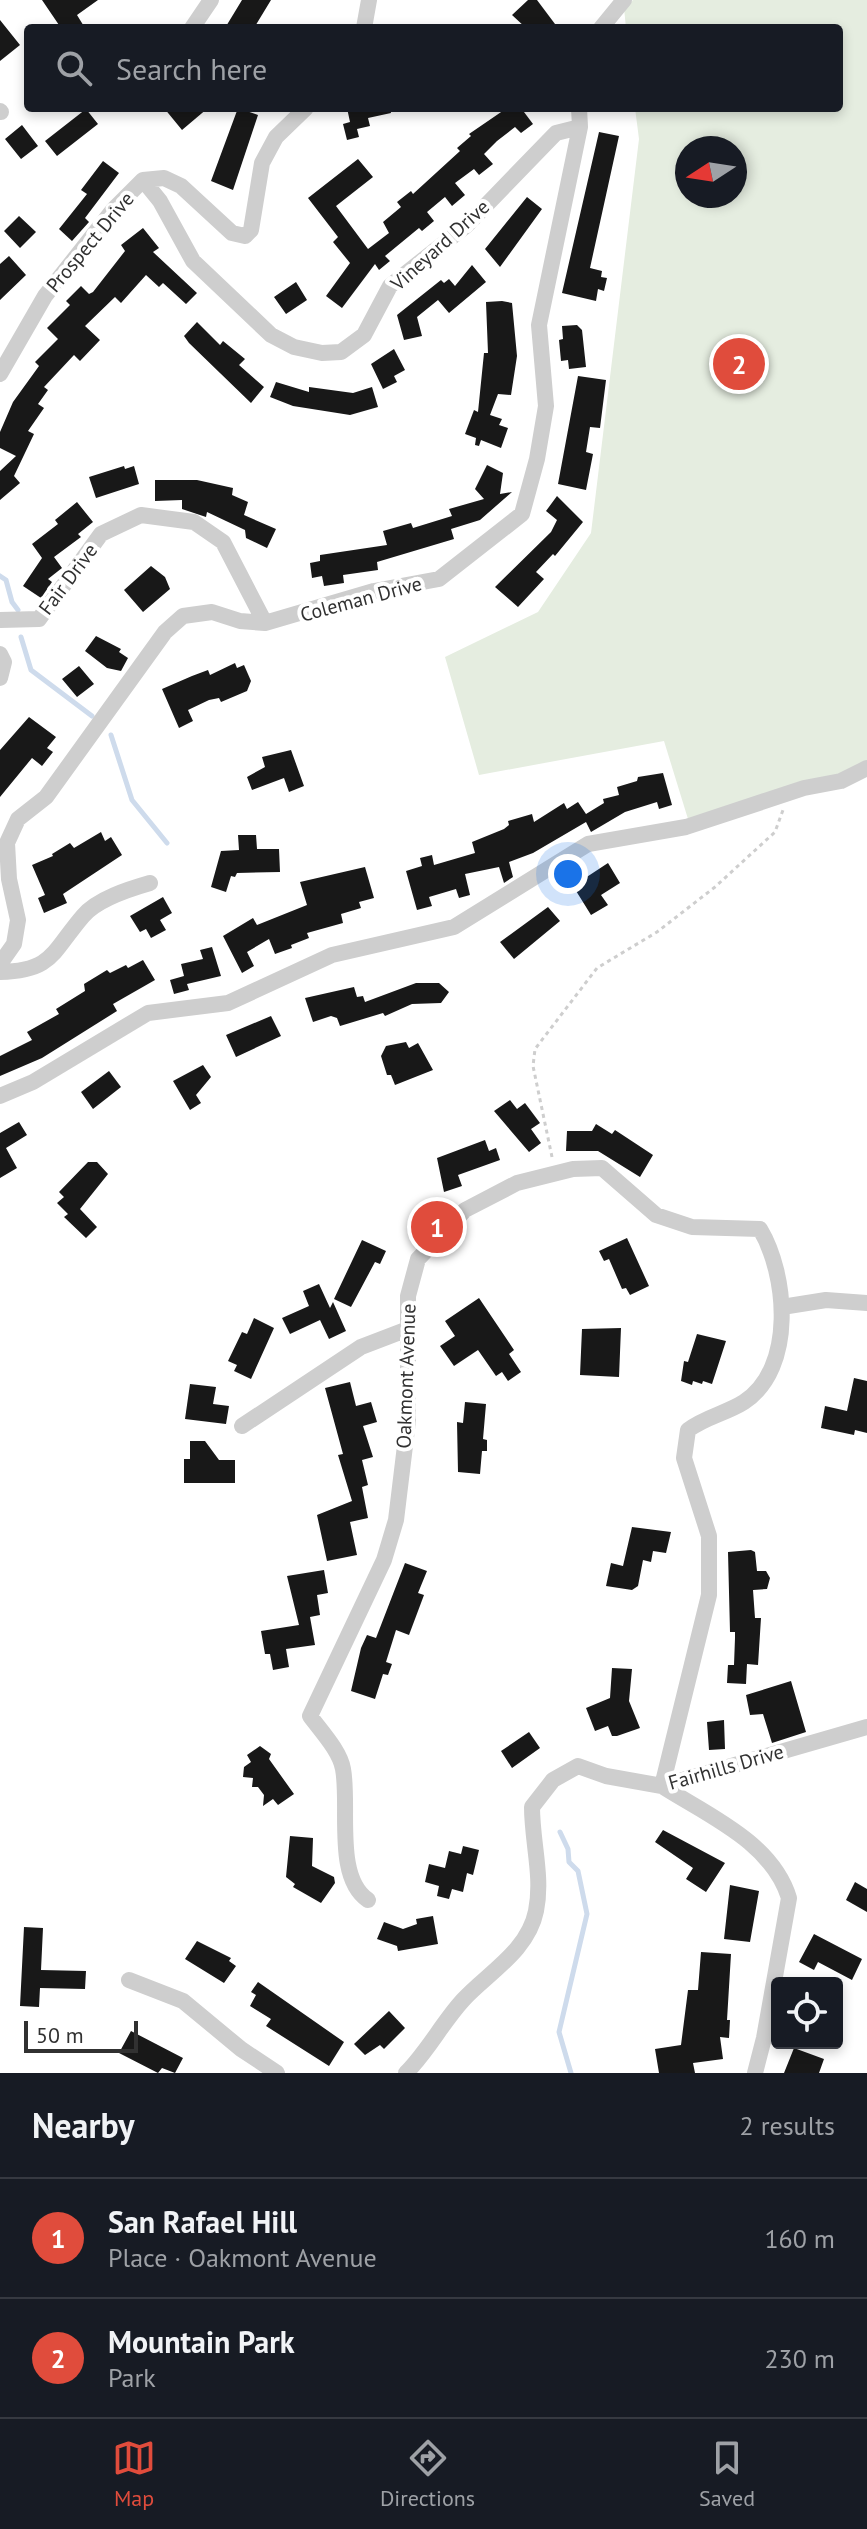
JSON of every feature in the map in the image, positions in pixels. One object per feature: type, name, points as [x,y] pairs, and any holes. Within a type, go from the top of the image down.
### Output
[{"type":"street","points":[[195,24],[211,0]]},
{"type":"street","points":[[365,24],[369,0]]},
{"type":"street","points":[[604,24],[624,0]]},
{"type":"street","name":"Prospect Drive","points":[[0,374],[45,296],[113,210],[143,180],[164,178],[181,186],[232,233],[245,236],[255,219],[262,163],[276,137],[302,112]]},
{"type":"street","name":"Coleman Drive","points":[[0,964],[14,944],[18,920],[9,879],[7,843],[18,819],[46,797],[152,646],[183,616],[212,612],[240,621],[265,623],[374,591],[439,579],[522,514],[546,406],[539,325],[580,127],[579,112]]},
{"type":"street","name":"Vineyard Drive","points":[[143,180],[160,201],[193,261],[271,335],[294,347],[322,353],[341,352],[364,335],[390,286],[467,225],[556,133],[580,127]]},
{"type":"street","name":"Fair Drive","points":[[0,620],[39,619],[101,534],[141,515],[194,522],[223,542],[265,623]]},
{"type":"street","points":[[0,654],[4,662],[0,678]]},
{"type":"street","points":[[0,1096],[33,1082],[148,1013],[228,1003],[332,955],[454,927],[588,844],[686,827],[791,792],[841,781],[867,768]]},
{"type":"street","points":[[0,972],[24,971],[52,960],[83,915],[97,904],[150,883]]},
{"type":"street","name":"Oakmont Avenue","points":[[368,1900],[356,1892],[348,1865],[343,1765],[310,1716],[384,1560],[396,1520],[408,1421],[408,1296],[418,1259],[465,1210],[517,1183],[556,1174],[602,1168],[656,1215],[692,1227],[760,1229],[773,1251],[782,1307],[777,1348],[765,1378],[745,1402],[707,1416],[688,1430],[684,1458],[709,1536],[709,1595],[662,1786]]},
{"type":"street","points":[[782,1307],[826,1300],[867,1303]]},
{"type":"street","points":[[242,1426],[361,1347],[408,1329]]},
{"type":"street","name":"Fairhills Drive","points":[[406,2073],[426,2052],[463,2001],[507,1963],[536,1914],[539,1878],[532,1807],[553,1780],[578,1766],[606,1776],[662,1786],[867,1727]]},
{"type":"street","points":[[662,1786],[757,1848],[783,1879],[789,1898],[755,2073]]},
{"type":"street","points":[[129,1980],[183,2001],[241,2049],[277,2073]]},
{"type":"path","points":[[556,1174],[533,1066],[535,1049],[597,968],[657,932],[715,887],[775,832],[791,792]]},
{"type":"shaded area","points":[[633,0],[867,0],[867,768],[688,819],[664,741],[479,775],[445,657],[538,612],[591,533],[639,139],[636,112],[843,112],[843,24],[626,24],[624,8]]},
{"type":"building","points":[[42,0],[98,0],[77,15],[83,24],[58,24]]},
{"type":"building","points":[[242,0],[271,0],[256,24],[227,24]]},
{"type":"building","points":[[528,0],[537,0],[555,24],[522,24],[512,15]]},
{"type":"building","points":[[0,20],[20,45],[0,61]]},
{"type":"building","points":[[82,112],[88,112],[98,124],[57,156],[45,141]]},
{"type":"building","points":[[167,112],[203,112],[182,130]]},
{"type":"building","points":[[237,112],[258,115],[233,190],[211,181]]},
{"type":"building","points":[[348,112],[391,112],[368,118],[370,126],[357,129],[359,137],[347,140],[343,124],[350,122]]},
{"type":"building","points":[[501,112],[524,112],[533,124],[521,133],[515,127],[497,141],[484,154],[493,164],[479,175],[474,169],[455,183],[465,195],[452,206],[445,197],[427,212],[434,221],[422,231],[419,228],[385,256],[390,261],[379,270],[375,264],[342,308],[326,296],[350,263],[333,242],[338,237],[308,198],[358,159],[373,177],[336,206],[368,249],[389,233],[383,222],[401,207],[397,202],[411,191],[413,194],[460,151],[457,148],[471,136],[469,134]]},
{"type":"building","points":[[22,125],[38,146],[21,159],[5,139]]},
{"type":"building","points":[[599,132],[619,136],[590,268],[602,271],[601,277],[607,278],[604,291],[598,289],[596,301],[562,293]]},
{"type":"building","points":[[103,161],[119,173],[85,218],[89,222],[72,241],[59,229],[87,194],[81,190]]},
{"type":"building","points":[[527,197],[542,209],[500,267],[485,249]]},
{"type":"building","points":[[19,216],[36,232],[20,248],[4,231]]},
{"type":"building","points":[[143,228],[159,248],[153,252],[197,293],[186,304],[163,283],[159,287],[146,275],[121,303],[115,297],[85,326],[100,340],[80,361],[74,355],[44,387],[48,390],[38,404],[44,408],[28,431],[34,434],[14,476],[20,483],[0,500],[0,471],[16,456],[0,448],[0,432],[13,402],[39,366],[35,362],[58,339],[47,328],[70,305],[66,301],[81,286],[89,294],[93,292],[125,251],[121,245]]},
{"type":"building","points":[[9,256],[26,275],[0,300],[0,264]]},
{"type":"building","points":[[472,265],[486,282],[449,313],[438,300],[417,317],[422,336],[404,340],[397,315],[441,280],[444,283],[449,279],[455,286]]},
{"type":"building","points":[[296,282],[307,300],[286,314],[274,297]]},
{"type":"building","points":[[486,302],[512,303],[517,356],[511,395],[498,394],[490,415],[502,419],[499,425],[508,428],[501,448],[481,440],[479,446],[475,445],[476,438],[465,434],[474,410],[478,412],[484,353],[488,353]]},
{"type":"building","points":[[197,322],[220,345],[223,341],[245,359],[239,365],[264,387],[251,403],[184,336]]},
{"type":"building","points":[[577,325],[582,330],[586,367],[569,369],[568,360],[561,361],[559,340],[563,339],[562,326]]},
{"type":"building","points":[[394,349],[405,370],[394,376],[397,382],[383,389],[371,364]]},
{"type":"building","points":[[578,376],[606,380],[600,428],[590,427],[586,452],[593,454],[586,490],[558,484]]},
{"type":"building","points":[[276,382],[309,392],[309,387],[353,393],[372,387],[378,407],[350,415],[293,406],[270,397]]},
{"type":"building","points":[[487,465],[503,473],[500,494],[512,492],[480,520],[451,529],[454,539],[377,562],[378,570],[343,575],[344,583],[324,586],[322,576],[312,578],[310,563],[320,561],[320,555],[387,545],[383,531],[411,523],[413,528],[452,516],[449,509],[484,499],[475,489]]},
{"type":"building","points":[[124,466],[125,469],[134,466],[139,484],[96,498],[89,477]]},
{"type":"building","points":[[155,480],[197,480],[233,488],[232,495],[248,502],[244,515],[276,529],[267,548],[246,538],[245,530],[207,512],[206,517],[182,509],[182,500],[155,501]]},
{"type":"building","points":[[557,496],[583,522],[555,556],[553,554],[536,572],[544,579],[518,607],[495,587],[551,532],[557,520],[546,511]]},
{"type":"building","points":[[77,502],[93,522],[78,534],[81,537],[54,557],[62,568],[48,579],[52,582],[41,598],[23,586],[42,558],[32,544],[58,524],[55,520]]},
{"type":"building","points":[[151,566],[165,577],[170,589],[143,612],[124,590]]},
{"type":"building","points":[[96,636],[121,649],[119,652],[128,658],[121,671],[107,668],[85,651]]},
{"type":"building","points":[[235,663],[237,668],[244,665],[251,681],[247,691],[221,702],[219,698],[209,700],[188,710],[193,721],[179,728],[162,689],[208,670],[210,675]]},
{"type":"building","points":[[79,666],[94,684],[77,697],[62,679]]},
{"type":"building","points":[[29,717],[56,737],[47,748],[53,752],[42,766],[32,758],[0,797],[0,750]]},
{"type":"building","points":[[291,750],[304,786],[289,792],[284,778],[252,790],[247,777],[265,767],[262,757]]},
{"type":"building","points":[[663,773],[672,805],[659,809],[657,802],[625,812],[591,832],[586,822],[533,853],[509,862],[513,877],[504,883],[499,867],[465,874],[470,895],[459,898],[456,889],[429,897],[432,906],[417,910],[406,871],[422,866],[420,858],[432,855],[434,865],[475,853],[472,842],[504,829],[509,825],[508,821],[532,814],[534,822],[564,803],[567,809],[578,802],[586,814],[604,803],[603,799],[619,795],[617,787],[637,781],[638,777]]},
{"type":"building","points":[[101,832],[105,841],[111,837],[122,855],[63,894],[67,903],[44,913],[38,898],[45,895],[32,865],[53,856],[70,843],[74,848]]},
{"type":"building","points":[[238,835],[256,835],[257,849],[279,849],[280,872],[237,873],[235,877],[231,876],[226,892],[211,887],[221,851],[239,850]]},
{"type":"building","points":[[608,863],[620,883],[601,895],[608,905],[591,915],[573,886]]},
{"type":"building","points":[[365,867],[374,898],[359,902],[361,908],[341,914],[343,923],[307,933],[309,938],[291,945],[292,948],[275,954],[269,939],[247,952],[254,966],[242,973],[223,936],[253,918],[257,925],[307,905],[300,882]]},
{"type":"building","points":[[163,897],[172,913],[160,920],[166,930],[151,938],[146,929],[140,932],[130,916]]},
{"type":"building","points":[[548,907],[560,921],[514,959],[500,942]]},
{"type":"building","points":[[212,947],[221,976],[187,984],[189,990],[174,994],[170,980],[184,976],[181,964],[203,959],[200,950]]},
{"type":"building","points":[[143,960],[155,980],[113,1004],[117,1011],[42,1058],[0,1076],[0,1056],[32,1040],[27,1032],[59,1014],[56,1009],[85,991],[84,984],[107,970],[110,973],[126,965],[128,968]]},
{"type":"building","points":[[416,983],[439,983],[449,992],[441,1003],[412,1004],[385,1016],[383,1013],[340,1026],[337,1018],[331,1016],[313,1022],[305,998],[354,987],[357,997],[363,996],[365,1002]]},
{"type":"building","points":[[271,1016],[281,1036],[236,1057],[226,1035]]},
{"type":"building","points":[[406,1042],[409,1048],[418,1043],[433,1070],[395,1085],[391,1075],[387,1075],[381,1056],[386,1046]]},
{"type":"building","points":[[203,1065],[211,1077],[196,1095],[201,1103],[190,1110],[173,1081]]},
{"type":"building","points":[[109,1071],[121,1087],[93,1109],[81,1092]]},
{"type":"building","points":[[510,1100],[517,1109],[525,1103],[540,1123],[531,1129],[541,1143],[529,1152],[494,1111]]},
{"type":"building","points":[[19,1122],[27,1135],[6,1148],[17,1168],[0,1178],[0,1133]]},
{"type":"building","points":[[596,1124],[612,1134],[615,1130],[653,1155],[640,1177],[598,1151],[566,1151],[567,1131],[592,1131]]},
{"type":"building","points":[[485,1140],[489,1151],[496,1148],[500,1160],[458,1175],[462,1186],[444,1192],[437,1158]]},
{"type":"building","points":[[88,1162],[97,1162],[108,1174],[80,1209],[97,1227],[86,1238],[64,1217],[68,1214],[57,1203],[64,1197],[59,1192]]},
{"type":"building","points":[[627,1238],[649,1286],[630,1295],[626,1288],[622,1289],[609,1259],[604,1261],[599,1251]]},
{"type":"building","points":[[362,1240],[386,1251],[380,1264],[375,1262],[351,1307],[334,1299]]},
{"type":"building","points":[[319,1284],[330,1308],[333,1302],[346,1331],[329,1339],[320,1320],[290,1334],[282,1318],[309,1306],[303,1291]]},
{"type":"building","points":[[479,1298],[514,1350],[509,1354],[521,1372],[508,1381],[502,1372],[496,1376],[478,1350],[454,1366],[440,1346],[455,1336],[445,1321]]},
{"type":"building","points":[[254,1318],[274,1328],[251,1379],[234,1371],[237,1365],[228,1361],[242,1332],[247,1334]]},
{"type":"building","points":[[621,1328],[619,1377],[580,1375],[582,1329]]},
{"type":"building","points":[[697,1334],[726,1341],[712,1384],[693,1381],[692,1385],[681,1381],[684,1361],[688,1362]]},
{"type":"building","points":[[854,1378],[867,1381],[867,1433],[855,1430],[854,1435],[821,1428],[825,1406],[847,1411]]},
{"type":"building","points":[[350,1382],[356,1406],[371,1402],[377,1422],[363,1426],[373,1457],[362,1460],[368,1485],[362,1487],[368,1518],[350,1522],[357,1555],[327,1561],[317,1515],[352,1501],[338,1455],[343,1454],[325,1388]]},
{"type":"building","points":[[190,1384],[216,1387],[213,1404],[229,1406],[226,1424],[185,1419]]},
{"type":"building","points":[[465,1402],[486,1404],[483,1439],[487,1440],[487,1451],[482,1451],[480,1474],[458,1472],[457,1422],[463,1423]]},
{"type":"building","points":[[190,1441],[205,1441],[219,1460],[235,1460],[235,1483],[184,1483],[184,1459],[190,1459]]},
{"type":"building","points":[[632,1527],[671,1532],[666,1553],[653,1551],[651,1562],[643,1560],[638,1586],[632,1590],[606,1586],[611,1563],[623,1566]]},
{"type":"building","points":[[728,1552],[755,1552],[757,1571],[766,1571],[770,1578],[767,1589],[753,1590],[755,1618],[761,1618],[758,1665],[747,1664],[746,1684],[727,1683],[728,1665],[734,1665],[735,1638],[735,1632],[730,1632]]},
{"type":"building","points":[[405,1563],[427,1571],[418,1593],[424,1595],[409,1635],[396,1630],[386,1662],[392,1664],[388,1675],[383,1674],[375,1699],[351,1691],[361,1648],[367,1635],[376,1638]]},
{"type":"building","points":[[324,1570],[328,1593],[317,1595],[320,1615],[310,1617],[315,1645],[286,1649],[289,1667],[273,1670],[270,1654],[265,1654],[261,1631],[299,1625],[287,1576]]},
{"type":"building","points":[[612,1668],[632,1669],[629,1701],[640,1728],[617,1736],[612,1736],[608,1726],[595,1731],[586,1708],[610,1698]]},
{"type":"building","points":[[791,1681],[806,1732],[772,1743],[763,1714],[750,1715],[746,1695]]},
{"type":"building","points":[[724,1720],[725,1749],[709,1750],[707,1722]]},
{"type":"building","points":[[529,1732],[540,1748],[512,1768],[501,1751]]},
{"type":"building","points":[[260,1746],[271,1754],[269,1759],[294,1794],[278,1805],[273,1799],[263,1806],[264,1795],[258,1787],[252,1787],[253,1778],[243,1777],[244,1767],[251,1762],[247,1755]]},
{"type":"building","points":[[663,1830],[725,1863],[706,1892],[686,1879],[693,1868],[655,1842]]},
{"type":"building","points":[[290,1836],[313,1838],[312,1866],[334,1877],[335,1883],[321,1903],[293,1887],[295,1884],[286,1877]]},
{"type":"building","points":[[463,1846],[479,1850],[473,1875],[467,1873],[463,1892],[452,1889],[449,1899],[437,1896],[439,1886],[425,1882],[429,1864],[445,1868],[449,1851],[461,1854]]},
{"type":"building","points":[[855,1882],[867,1889],[867,1912],[846,1900]]},
{"type":"building","points":[[730,1885],[759,1891],[750,1942],[724,1939]]},
{"type":"building","points":[[433,1916],[438,1944],[398,1951],[397,1946],[377,1939],[384,1922],[403,1929],[417,1924],[416,1919]]},
{"type":"building","points":[[24,1927],[43,1928],[41,1970],[86,1971],[85,1989],[40,1988],[39,2007],[20,2006]]},
{"type":"building","points":[[814,1934],[862,1959],[852,1980],[818,1962],[814,1970],[799,1962]]},
{"type":"building","points":[[197,1941],[231,1958],[229,1961],[236,1966],[224,1983],[185,1959]]},
{"type":"building","points":[[701,1952],[731,1954],[727,2020],[730,2020],[729,2038],[720,2037],[723,2059],[693,2063],[695,2073],[659,2073],[655,2049],[681,2045],[688,1990],[698,1990]]},
{"type":"building","points":[[258,1982],[344,2042],[329,2066],[266,2026],[271,2019],[250,2006],[256,1995],[251,1992]]},
{"type":"building","points":[[389,2011],[405,2028],[384,2049],[380,2045],[365,2055],[354,2044]]},
{"type":"building","points":[[131,2031],[183,2058],[175,2073],[162,2068],[158,2073],[119,2053]]},
{"type":"building","points":[[794,2049],[824,2059],[819,2073],[784,2073]]},
{"type":"waterway","points":[[0,576],[6,580],[12,602],[18,610]]},
{"type":"waterway","points":[[21,637],[31,670],[92,716]]},
{"type":"waterway","points":[[111,735],[132,800],[167,843]]},
{"type":"waterway","points":[[560,1832],[568,1849],[569,1862],[578,1871],[587,1914],[559,2032],[571,2073]]},
{"type":"place","name":"Mountain Park","points":[[739,364]]},
{"type":"place","name":"San Rafael Hill","points":[[437,1227]]}]
